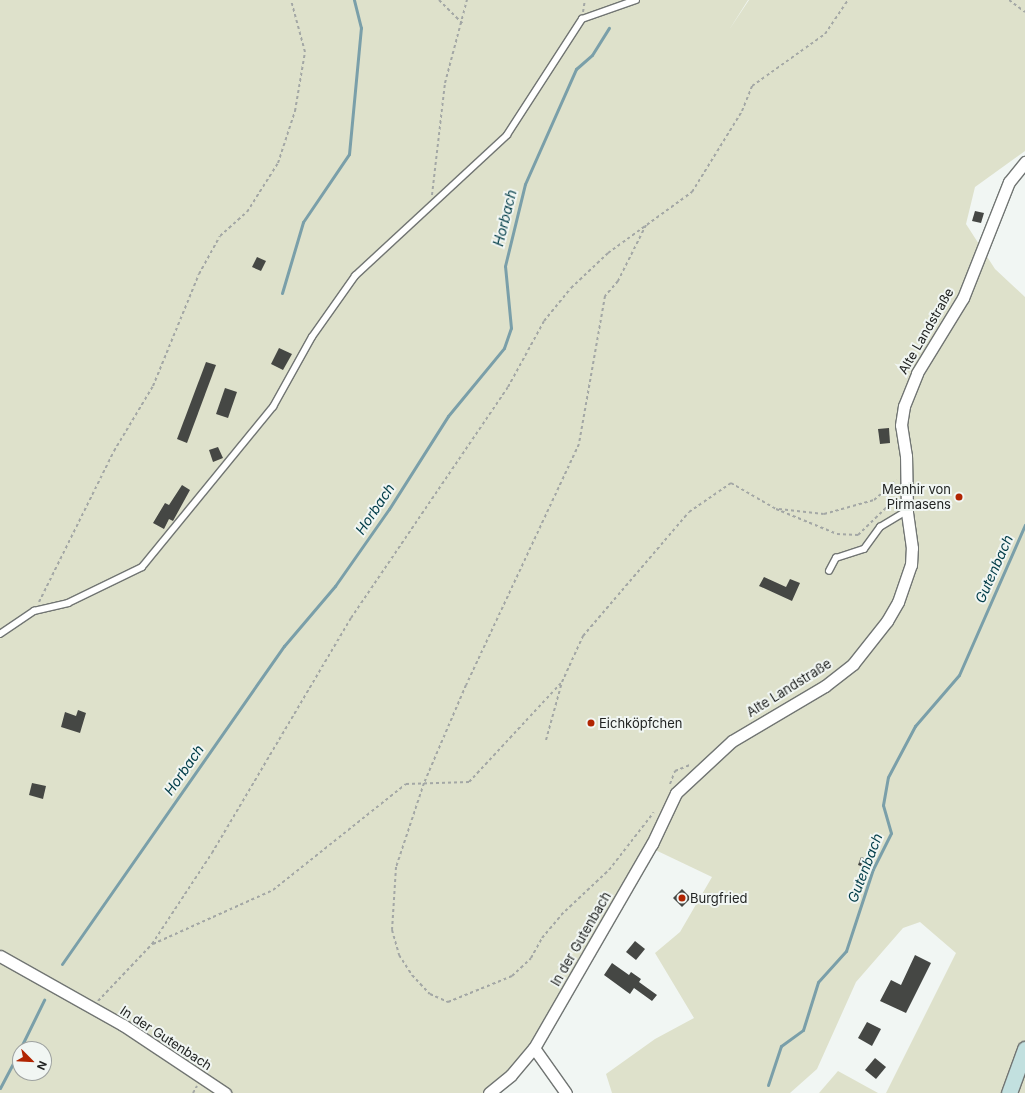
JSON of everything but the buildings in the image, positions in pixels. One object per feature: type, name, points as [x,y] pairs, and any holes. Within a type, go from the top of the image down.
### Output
[{"type":"main road","points":[[1009,1093],[1025,1049]]},
{"type":"street","name":"Alte Landstraße","points":[[652,844],[676,793],[709,760],[757,724],[825,686],[865,652],[887,621],[908,573],[912,548],[907,511],[907,471],[901,425],[911,385],[954,316],[1001,199],[1009,182],[1025,162]]},
{"type":"street","name":"In der Gutenbach","points":[[489,1093],[511,1075],[534,1048],[652,844]]},
{"type":"street","points":[[0,956],[92,1008]]},
{"type":"street","name":"In der Gutenbach","points":[[92,1008],[225,1093]]},
{"type":"street","points":[[534,1048],[566,1093]]},
{"type":"lane","points":[[0,634],[34,610],[68,603],[142,567],[273,407],[312,337],[355,276],[507,135],[582,19],[636,0]]},
{"type":"lane","points":[[829,571],[836,558],[864,549],[880,527],[907,511]]},
{"type":"path","points":[[34,610],[114,451],[154,386],[198,274],[220,236],[247,212],[278,163],[295,111],[304,52],[292,0]]},
{"type":"path","points":[[439,0],[463,24]]},
{"type":"path","points":[[430,205],[445,83],[463,24],[467,0]]},
{"type":"path","points":[[92,1008],[152,944],[212,853],[351,618],[508,387],[544,322],[570,288],[608,253],[692,192],[742,111],[752,86],[825,34],[848,0]]},
{"type":"path","points":[[1009,0],[1025,12]]},
{"type":"path","points":[[647,224],[618,281],[605,296],[579,444],[466,685],[424,783],[396,867],[392,930],[399,955],[412,975],[430,994],[448,1002],[512,976],[527,962],[561,915],[608,870],[655,811]]},
{"type":"path","points":[[776,509],[824,514],[874,500],[907,471]]},
{"type":"path","points":[[546,740],[562,682],[583,636],[689,512],[731,483],[776,509],[837,534],[858,535],[906,490]]},
{"type":"path","points":[[152,944],[273,890],[406,784],[469,782],[562,682]]},
{"type":"path","points":[[667,791],[675,772],[696,762]]},
{"type":"green space","points":[[0,0],[748,0],[729,30],[749,0],[1025,0],[1025,151],[975,187],[966,224],[995,269],[1025,297],[1025,1093],[886,1093],[956,953],[920,922],[903,928],[856,982],[817,1069],[790,1093],[612,1093],[606,1074],[655,1039],[694,1018],[655,953],[680,932],[712,877],[647,846],[533,1043],[495,1093],[0,1093]]},
{"type":"green space","points":[[838,1071],[878,1093],[819,1093]]},
{"type":"waterway","points":[[282,293],[303,222],[349,154],[361,28],[354,0]]},
{"type":"waterway","name":"Horbach","points":[[62,964],[284,646],[335,586],[389,509],[448,416],[504,348],[511,328],[505,266],[525,184],[576,69],[592,55],[609,28]]},
{"type":"waterway","name":"Gutenbach","points":[[768,1085],[781,1046],[803,1030],[818,982],[846,951],[873,869],[891,833],[883,805],[888,777],[915,726],[959,675],[1025,525]]},
{"type":"waterway","name":"Horbach","points":[[24,1041],[44,1000]]},
{"type":"waterway","name":"Horbach","points":[[0,1088],[12,1065]]},
{"type":"place","name":"Menhir von Pirmasens","points":[[959,497]]},
{"type":"place","name":"Eichköpfchen","points":[[591,723]]},
{"type":"place","name":"Burgfried","points":[[682,898]]}]
